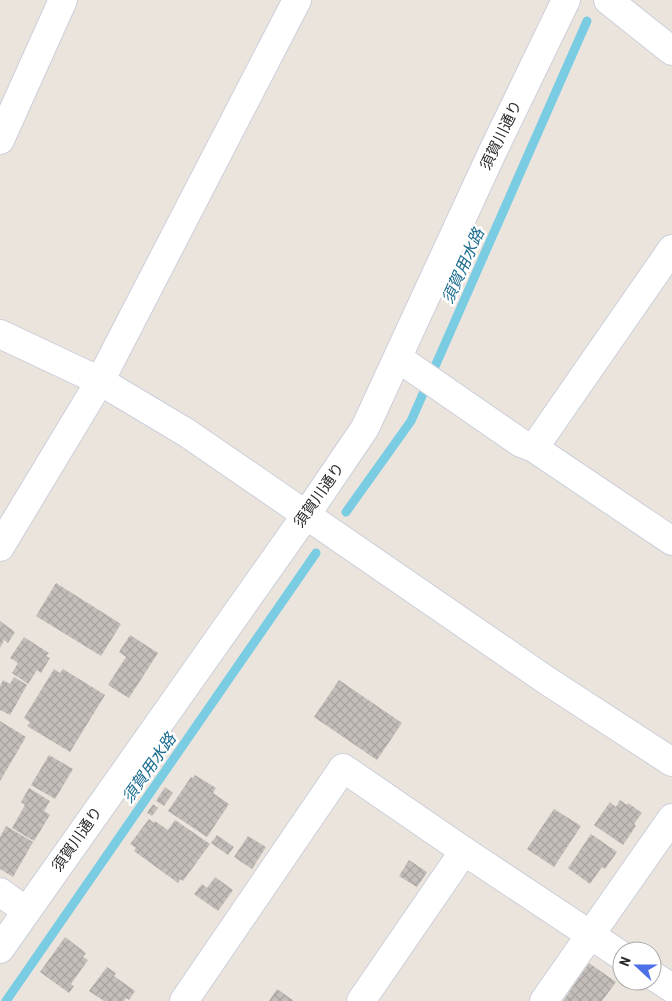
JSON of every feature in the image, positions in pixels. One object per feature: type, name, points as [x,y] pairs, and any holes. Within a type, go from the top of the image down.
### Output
[{"type":"street","points":[[0,140],[8,98],[63,0]]},
{"type":"street","points":[[0,547],[100,381],[297,0]]},
{"type":"street","name":"須賀川通り","points":[[0,949],[306,515],[365,428],[492,153],[566,0]]},
{"type":"street","points":[[608,0],[672,51]]},
{"type":"street","points":[[534,448],[672,249]]},
{"type":"street","points":[[0,334],[100,381],[187,433],[546,680],[672,762]]},
{"type":"street","points":[[398,358],[521,443],[534,448],[669,531]]},
{"type":"street","points":[[184,1001],[343,768],[612,949]]},
{"type":"street","points":[[544,1001],[672,818]]},
{"type":"street","points":[[361,1001],[464,851]]},
{"type":"street","points":[[0,892],[26,911]]},
{"type":"building","points":[[56,583],[121,624],[101,656],[36,616]]},
{"type":"building","points":[[0,621],[15,632],[8,643],[4,640],[0,648]]},
{"type":"building","points":[[130,635],[158,653],[129,698],[108,685],[126,657],[119,652]]},
{"type":"building","points":[[24,637],[49,653],[46,656],[50,658],[41,673],[37,670],[28,684],[12,673],[18,663],[10,658]]},
{"type":"building","points":[[54,669],[60,673],[63,669],[105,695],[70,752],[27,726],[30,722],[24,718]]},
{"type":"building","points":[[14,677],[27,685],[10,715],[0,710],[0,686],[3,680],[10,684]]},
{"type":"building","points":[[339,680],[402,723],[377,760],[314,717]]},
{"type":"building","points":[[0,721],[26,737],[0,781]]},
{"type":"building","points":[[49,755],[73,769],[55,799],[31,785]]},
{"type":"building","points":[[195,775],[216,788],[213,793],[229,804],[207,837],[168,811],[191,777],[193,778]]},
{"type":"building","points":[[165,787],[173,793],[164,806],[156,801]]},
{"type":"building","points":[[29,788],[50,801],[44,811],[50,815],[34,841],[12,828],[25,805],[21,802]]},
{"type":"building","points":[[620,800],[642,813],[623,845],[594,825],[610,802],[616,807]]},
{"type":"building","points":[[153,804],[158,808],[152,816],[147,813]]},
{"type":"building","points":[[554,809],[581,826],[554,867],[527,849]]},
{"type":"building","points":[[149,819],[168,830],[175,820],[210,844],[183,881],[180,879],[178,883],[134,851],[136,848],[130,844]]},
{"type":"building","points":[[6,826],[33,842],[13,877],[0,869],[0,837]]},
{"type":"building","points":[[591,834],[617,852],[605,869],[602,867],[590,884],[568,868]]},
{"type":"building","points":[[217,835],[234,847],[228,855],[211,843]]},
{"type":"building","points":[[248,836],[266,847],[252,869],[234,857]]},
{"type":"building","points":[[409,860],[427,872],[417,887],[399,876]]},
{"type":"building","points":[[215,877],[233,890],[218,911],[194,894],[202,884],[207,888]]},
{"type":"building","points":[[65,937],[86,953],[83,957],[88,960],[71,984],[74,986],[69,993],[40,972]]},
{"type":"building","points":[[589,963],[612,979],[612,987],[602,1001],[563,1001]]},
{"type":"building","points":[[107,967],[116,973],[114,976],[135,991],[129,1000],[126,998],[124,1001],[104,1001],[89,991]]},
{"type":"building","points":[[277,989],[294,1001],[269,1001]]},
{"type":"waterway","name":"須賀用水路","points":[[346,512],[411,421],[587,21]]},
{"type":"waterway","name":"須賀用水路","points":[[6,1001],[316,553]]}]
